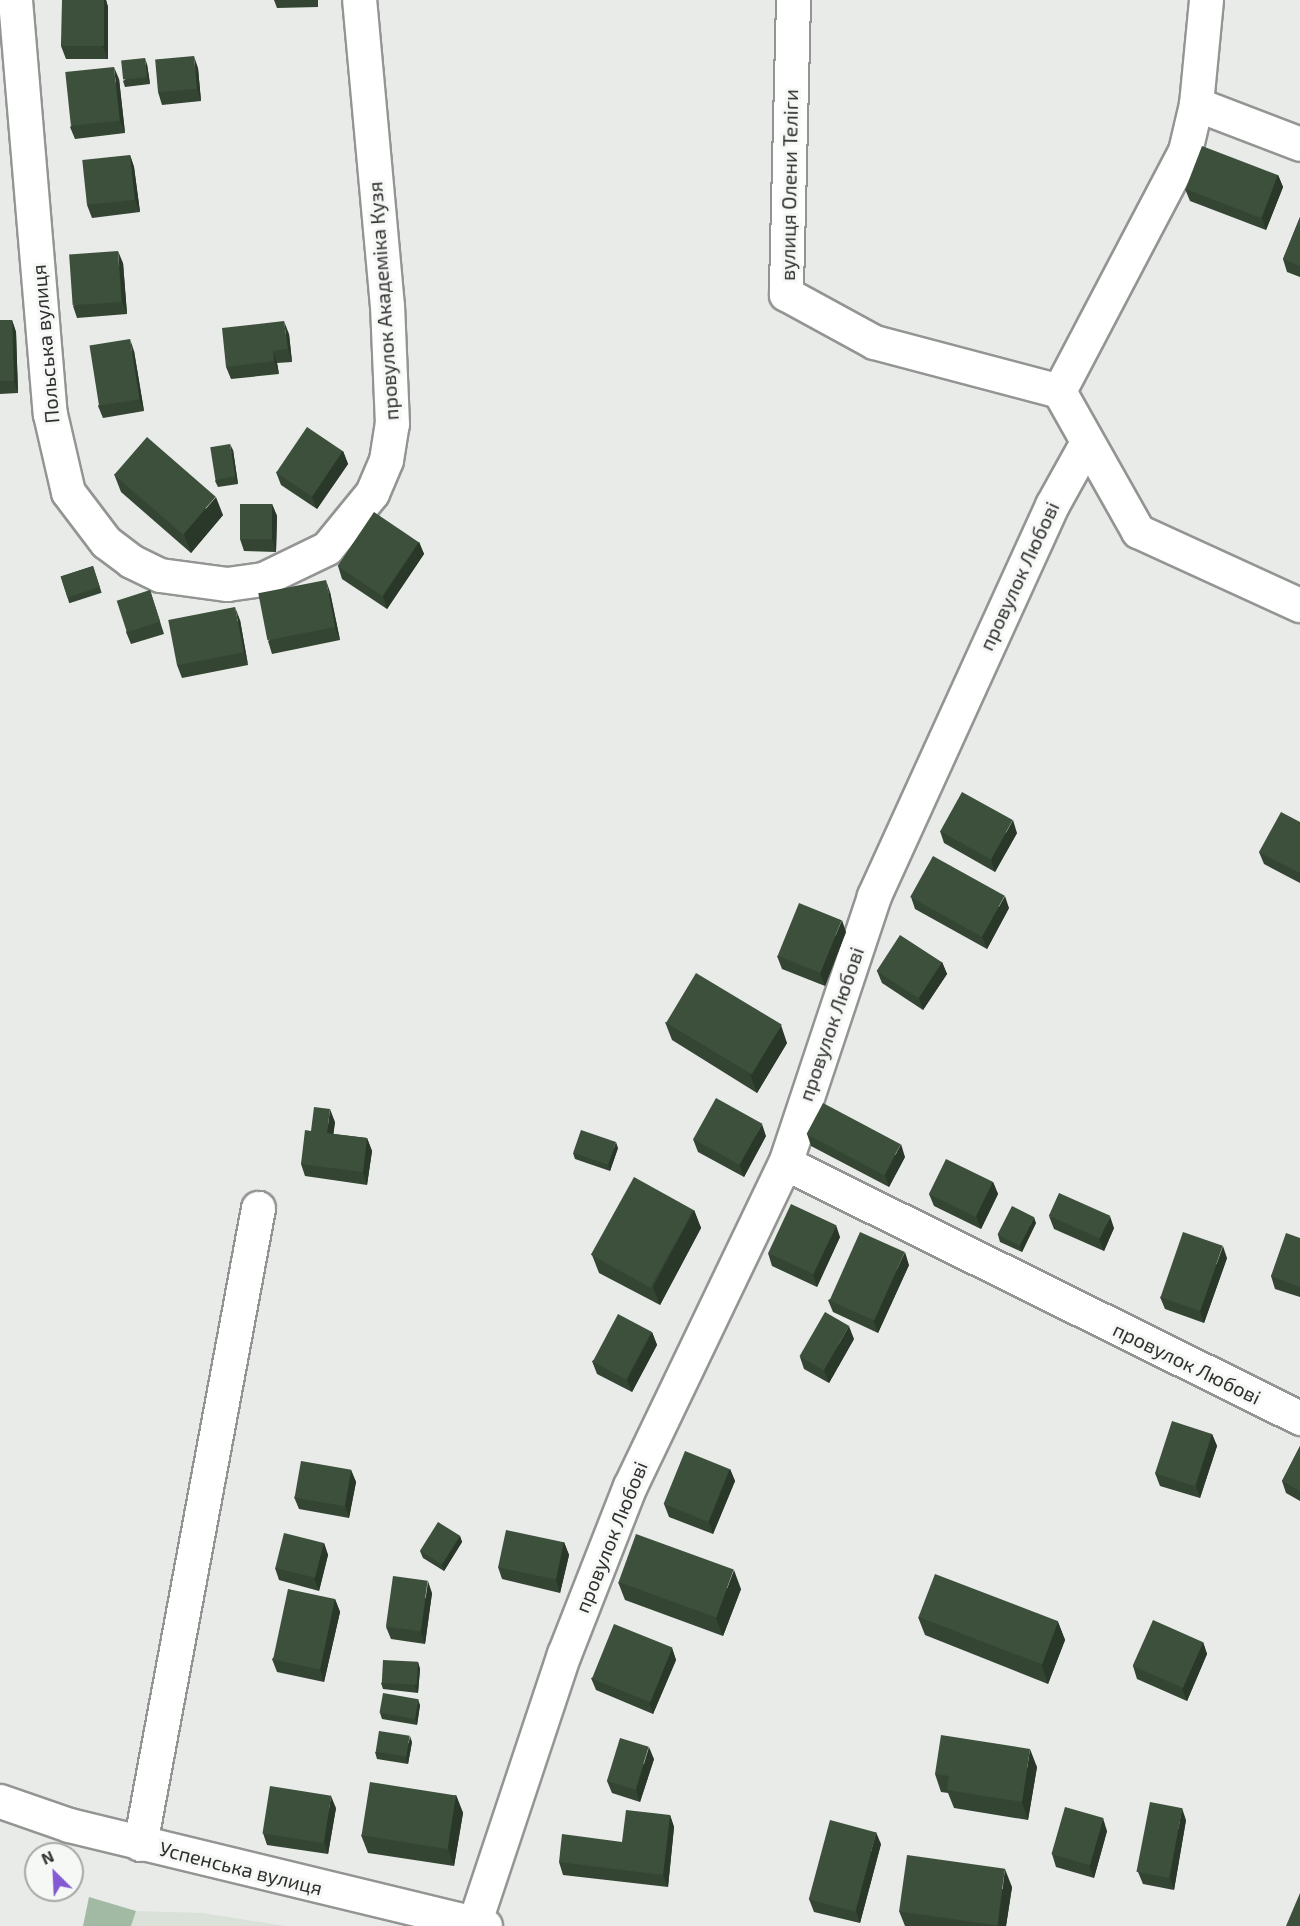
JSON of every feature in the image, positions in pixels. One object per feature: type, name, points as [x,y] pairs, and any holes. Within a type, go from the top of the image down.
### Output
[{"type":"street","name":"Польська вулиця","points":[[15,0],[50,414],[68,492],[106,542],[131,561],[160,575],[227,584]]},
{"type":"street","name":"провулок Академіка Кузя","points":[[227,584],[263,579],[327,548],[372,493],[386,460],[392,424],[387,306],[359,0]]},
{"type":"street","name":"вулиця Олени Теліги","points":[[793,0],[786,294],[874,342],[1059,391]]},
{"type":"street","points":[[1206,0],[1196,104],[1185,151],[1059,391],[1138,531],[1300,605]]},
{"type":"street","points":[[1196,104],[1300,144]]},
{"type":"street","name":"провулок Любові","points":[[480,1925],[564,1654],[630,1485],[785,1163],[874,896],[1052,505],[1087,441]]},
{"type":"street","name":"провулок Любові","points":[[785,1163],[1300,1418]]},
{"type":"street","points":[[140,1844],[258,1208]]},
{"type":"street","name":"Успенська вулиця","points":[[0,1801],[140,1844],[480,1925]]},
{"type":"shaded area","points":[[136,1911],[203,1913],[285,1926],[131,1926]]},
{"type":"green space","points":[[89,1897],[136,1911],[131,1926],[83,1926]]},
{"type":"building","points":[[62,0],[104,0],[104,46],[62,46]]},
{"type":"building","points":[[194,56],[197,89],[158,92],[155,59]]},
{"type":"building","points":[[145,58],[147,77],[123,79],[121,61]]},
{"type":"building","points":[[114,67],[120,121],[71,126],[65,72]]},
{"type":"building","points":[[1202,146],[1278,175],[1261,218],[1186,189]]},
{"type":"building","points":[[130,155],[135,200],[87,205],[82,160]]},
{"type":"building","points":[[1300,217],[1300,266],[1283,259]]},
{"type":"building","points":[[118,251],[122,302],[73,305],[69,254]]},
{"type":"building","points":[[0,320],[12,320],[14,381],[0,381]]},
{"type":"building","points":[[284,321],[288,349],[273,351],[274,361],[226,367],[222,328]]},
{"type":"building","points":[[130,339],[140,399],[99,406],[90,345]]},
{"type":"building","points":[[307,427],[343,451],[312,497],[276,473]]},
{"type":"building","points":[[147,437],[216,497],[183,534],[114,475]]},
{"type":"building","points":[[230,444],[235,477],[215,480],[210,447]]},
{"type":"building","points":[[240,504],[272,504],[272,539],[240,539]]},
{"type":"building","points":[[374,512],[419,542],[382,596],[338,566]]},
{"type":"building","points":[[93,566],[100,587],[67,597],[61,577]]},
{"type":"building","points":[[326,580],[335,627],[267,640],[258,593]]},
{"type":"building","points":[[150,590],[160,621],[127,632],[117,601]]},
{"type":"building","points":[[235,607],[244,652],[177,665],[168,620]]},
{"type":"building","points":[[962,792],[1013,820],[991,859],[940,831]]},
{"type":"building","points":[[1281,812],[1300,822],[1300,873],[1259,852]]},
{"type":"building","points":[[933,856],[1005,896],[982,937],[910,897]]},
{"type":"building","points":[[799,903],[842,920],[820,973],[778,956]]},
{"type":"building","points":[[900,935],[942,962],[919,998],[877,971]]},
{"type":"building","points":[[696,973],[782,1025],[752,1074],[666,1023]]},
{"type":"building","points":[[716,1098],[762,1124],[740,1165],[693,1139]]},
{"type":"building","points":[[823,1103],[901,1144],[884,1175],[807,1134]]},
{"type":"building","points":[[314,1107],[330,1109],[327,1133],[367,1138],[363,1172],[301,1164],[305,1130],[311,1131]]},
{"type":"building","points":[[581,1130],[616,1142],[608,1165],[573,1153]]},
{"type":"building","points":[[946,1159],[993,1182],[976,1217],[929,1194]]},
{"type":"building","points":[[634,1177],[693,1210],[650,1288],[591,1255]]},
{"type":"building","points":[[1059,1193],[1110,1216],[1100,1239],[1049,1216]]},
{"type":"building","points":[[791,1204],[836,1225],[813,1274],[768,1253]]},
{"type":"building","points":[[1012,1206],[1034,1217],[1020,1246],[997,1235]]},
{"type":"building","points":[[860,1232],[905,1252],[874,1320],[829,1301]]},
{"type":"building","points":[[1183,1232],[1223,1246],[1200,1311],[1161,1297]]},
{"type":"building","points":[[1286,1233],[1300,1238],[1300,1287],[1271,1276]]},
{"type":"building","points":[[825,1312],[849,1326],[824,1370],[800,1356]]},
{"type":"building","points":[[618,1314],[652,1332],[626,1380],[593,1362]]},
{"type":"building","points":[[1172,1421],[1212,1434],[1195,1486],[1155,1473]]},
{"type":"building","points":[[1300,1446],[1300,1491],[1282,1481]]},
{"type":"building","points":[[685,1451],[730,1469],[708,1522],[664,1504]]},
{"type":"building","points":[[301,1461],[351,1470],[345,1506],[295,1497]]},
{"type":"building","points":[[438,1522],[460,1536],[442,1565],[420,1551]]},
{"type":"building","points":[[506,1530],[564,1542],[556,1579],[498,1567]]},
{"type":"building","points":[[284,1533],[324,1543],[315,1578],[275,1568]]},
{"type":"building","points":[[636,1534],[734,1570],[716,1617],[619,1582]]},
{"type":"building","points":[[935,1574],[1058,1621],[1042,1664],[919,1617]]},
{"type":"building","points":[[393,1576],[428,1581],[421,1631],[386,1627]]},
{"type":"building","points":[[288,1589],[335,1599],[320,1669],[273,1659]]},
{"type":"building","points":[[1153,1620],[1203,1642],[1183,1688],[1133,1666]]},
{"type":"building","points":[[614,1624],[672,1648],[650,1702],[592,1679]]},
{"type":"building","points":[[383,1660],[418,1662],[417,1685],[382,1683]]},
{"type":"building","points":[[383,1693],[418,1699],[415,1719],[380,1713]]},
{"type":"building","points":[[379,1731],[410,1736],[406,1757],[376,1752]]},
{"type":"building","points":[[941,1735],[1030,1749],[1022,1802],[947,1790],[949,1776],[935,1774]]},
{"type":"building","points":[[620,1738],[649,1747],[636,1790],[607,1781]]},
{"type":"building","points":[[370,1782],[456,1796],[447,1849],[362,1835]]},
{"type":"building","points":[[270,1786],[331,1796],[324,1843],[262,1833]]},
{"type":"building","points":[[1150,1802],[1182,1808],[1169,1878],[1136,1872]]},
{"type":"building","points":[[1065,1807],[1103,1818],[1090,1865],[1051,1854]]},
{"type":"building","points":[[626,1810],[670,1815],[663,1875],[559,1862],[562,1834],[622,1842]]},
{"type":"building","points":[[830,1820],[876,1832],[855,1912],[809,1899]]},
{"type":"building","points":[[907,1855],[1005,1869],[997,1925],[899,1911]]},
{"type":"building","points":[[1300,1893],[1300,1926],[1286,1926]]}]
